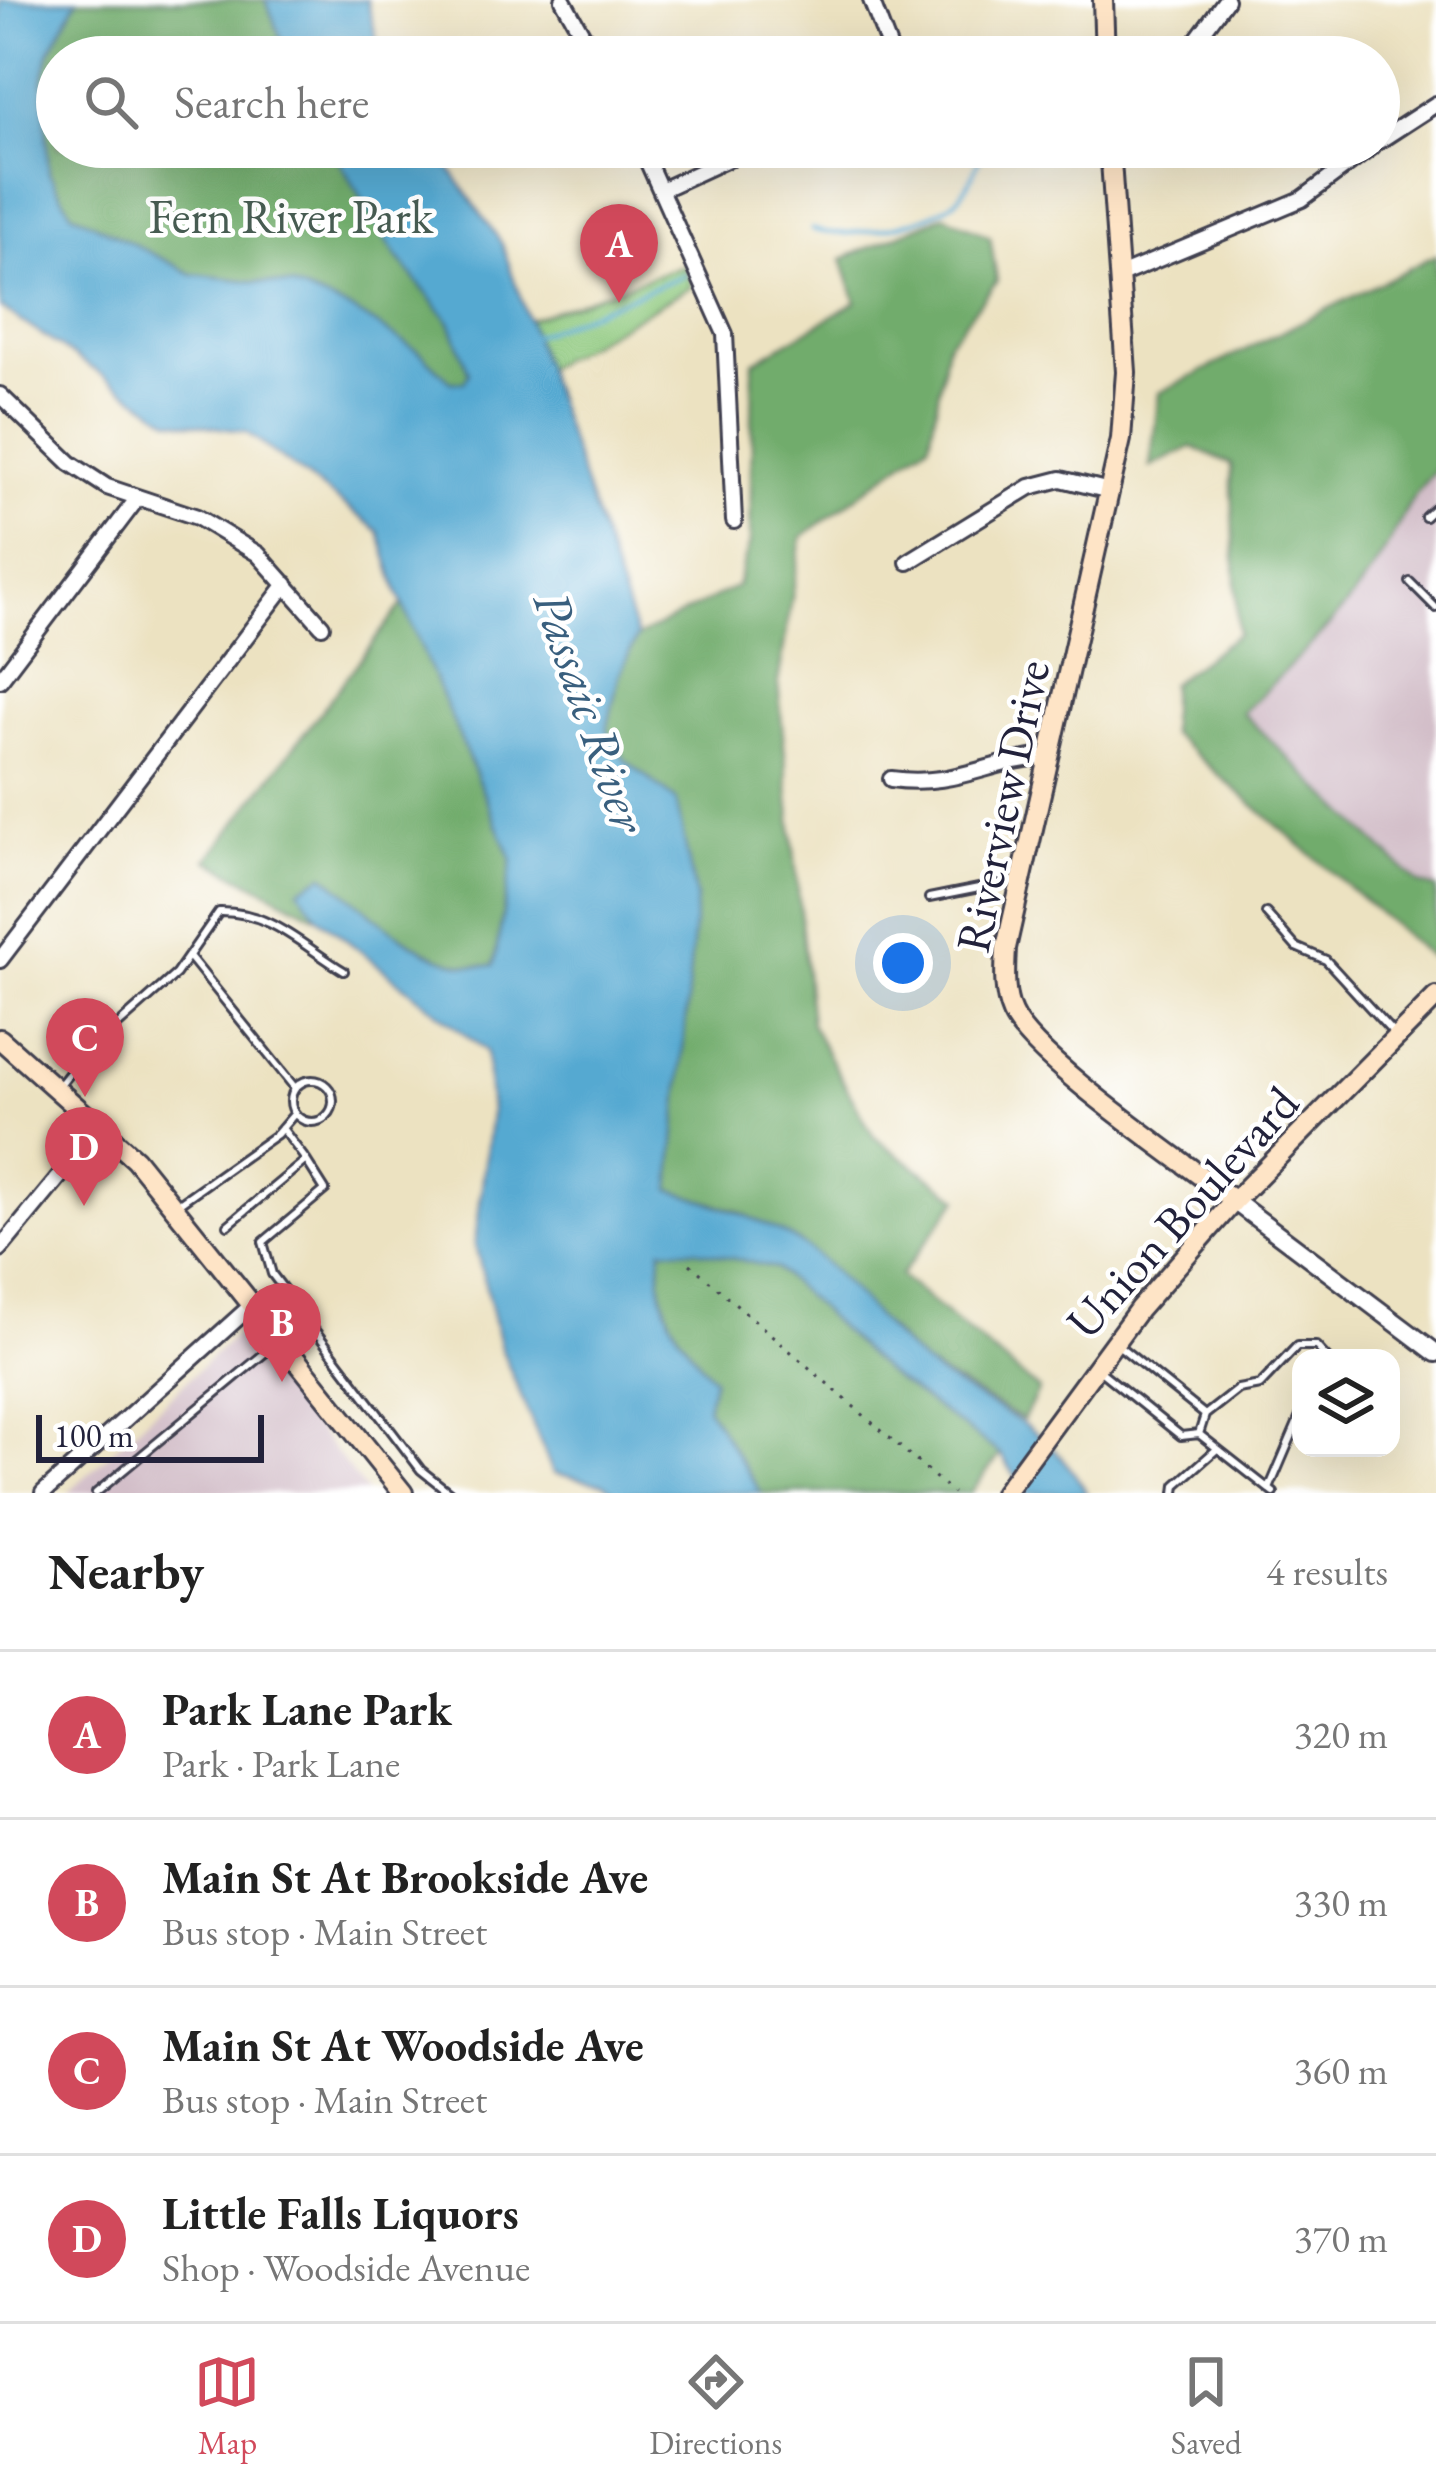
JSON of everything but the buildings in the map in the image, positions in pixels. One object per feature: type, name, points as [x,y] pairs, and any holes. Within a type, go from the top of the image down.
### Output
[{"type":"main road","points":[[1103,0],[1105,36]]},
{"type":"main road","name":"Riverview Drive","points":[[1111,168],[1126,372],[1121,439],[1006,948],[1007,995],[1013,1016],[1040,1051],[1234,1201]]},
{"type":"main road","name":"Union Boulevard","points":[[1005,1491],[1114,1342],[1234,1201],[1436,997]]},
{"type":"main road","points":[[0,1039],[102,1125],[175,1206],[403,1493]]},
{"type":"street","points":[[563,0],[583,36]]},
{"type":"street","points":[[871,0],[885,36]]},
{"type":"street","points":[[1199,36],[1226,0]]},
{"type":"street","points":[[1400,127],[1436,104]]},
{"type":"street","points":[[652,168],[725,334],[734,521]]},
{"type":"street","points":[[663,189],[708,168]]},
{"type":"street","points":[[1118,275],[1302,199],[1344,168]]},
{"type":"street","points":[[2,400],[70,463],[137,499],[217,527],[259,554],[322,626]]},
{"type":"street","points":[[908,562],[1030,487],[1061,479],[1110,491]]},
{"type":"street","points":[[0,680],[137,499]]},
{"type":"street","points":[[0,960],[286,584]]},
{"type":"street","points":[[892,779],[929,784],[1000,762],[1050,756]]},
{"type":"street","points":[[0,1249],[102,1125]]},
{"type":"street","name":"Riverview Drive","points":[[1234,1201],[1436,1353]]},
{"type":"street","points":[[44,1493],[251,1306]]},
{"type":"lane","points":[[1425,518],[1436,506]]},
{"type":"lane","points":[[1410,582],[1436,608]]},
{"type":"lane","points":[[928,898],[1022,880]]},
{"type":"lane","points":[[59,1086],[190,956],[210,918],[238,912],[280,926],[344,971]]},
{"type":"lane","points":[[1266,913],[1296,947],[1326,960],[1396,1037]]},
{"type":"lane","points":[[190,956],[295,1088]]},
{"type":"lane","points":[[319,1081],[330,1090],[333,1103],[326,1116],[314,1122],[295,1113],[290,1100],[295,1088],[319,1081]]},
{"type":"lane","points":[[175,1206],[282,1128],[295,1113]]},
{"type":"lane","points":[[282,1128],[325,1190],[263,1241],[272,1274],[421,1471],[450,1493]]},
{"type":"lane","points":[[228,1225],[306,1160]]},
{"type":"lane","points":[[96,1493],[279,1341]]},
{"type":"lane","points":[[1114,1342],[1205,1415]]},
{"type":"lane","points":[[1199,1434],[1205,1415],[1238,1389],[1260,1385],[1292,1351]]},
{"type":"lane","points":[[1096,1367],[1181,1436],[1199,1434],[1271,1491],[1292,1437]]},
{"type":"lane","points":[[1175,1493],[1176,1484],[1217,1449]]},
{"type":"path","points":[[690,1264],[953,1493]]},
{"type":"shaded area","points":[[1436,470],[1436,889],[1419,885],[1242,713],[1301,657],[1382,557],[1410,496]]},
{"type":"shaded area","points":[[240,1330],[367,1493],[68,1493]]},
{"type":"green space","name":"Fern River Park","points":[[77,0],[266,0],[280,36],[58,36]]},
{"type":"green space","name":"Fern River Park","points":[[49,168],[344,168],[397,257],[450,322],[469,373],[465,382],[451,382],[421,353],[354,311],[292,286],[192,274],[71,212]]},
{"type":"green space","points":[[945,215],[990,237],[997,281],[947,344],[930,442],[802,537],[778,683],[811,1024],[874,1137],[959,1198],[900,1276],[1039,1390],[1023,1420],[925,1365],[800,1243],[738,1211],[670,1190],[676,800],[625,760],[607,730],[619,675],[637,637],[737,586],[750,542],[753,362],[856,302],[842,259]]},
{"type":"green space","points":[[1436,255],[1436,470],[1417,492],[1351,600],[1242,713],[1419,884],[1436,889],[1436,951],[1430,957],[1170,733],[1170,684],[1238,634],[1231,464],[1192,447],[1150,467],[1159,393]]},
{"type":"green space","points":[[684,265],[692,286],[545,368],[528,320]]},
{"type":"green space","points":[[403,603],[512,860],[494,965],[471,966],[425,951],[324,875],[300,889],[319,918],[208,860]]},
{"type":"green space","points":[[662,1248],[697,1250],[776,1268],[887,1373],[1001,1454],[970,1493],[761,1493],[707,1408],[713,1378],[671,1318],[661,1285]]},
{"type":"water","name":"Passaic River","points":[[0,0],[77,0],[58,36],[36,36],[36,168],[49,168],[71,212],[192,274],[292,286],[354,311],[421,353],[451,382],[464,382],[469,373],[450,322],[397,257],[344,168],[450,168],[502,244],[637,637],[619,675],[607,730],[625,760],[676,800],[696,898],[671,1190],[752,1218],[798,1242],[924,1364],[1051,1446],[1087,1493],[1026,1493],[1001,1454],[887,1373],[776,1268],[696,1250],[662,1249],[665,1303],[679,1334],[713,1378],[707,1408],[761,1493],[617,1493],[604,1484],[553,1473],[501,1348],[475,1244],[491,1113],[486,1051],[319,918],[299,889],[324,875],[425,951],[471,966],[494,965],[512,860],[398,593],[379,531],[246,432],[170,420],[0,307]]},
{"type":"water","points":[[266,0],[367,0],[376,36],[280,36]]},
{"type":"waterway","points":[[812,229],[866,231],[930,215],[958,198],[975,168]]},
{"type":"waterway","points":[[528,338],[684,275]]},
{"type":"place","name":"Park Lane Park","points":[[619,303]]},
{"type":"place","name":"Main St At Woodside Ave","points":[[85,1097]]},
{"type":"place","name":"Little Falls Liquors","points":[[84,1206]]},
{"type":"place","name":"Main St At Brookside Ave","points":[[282,1382]]}]
